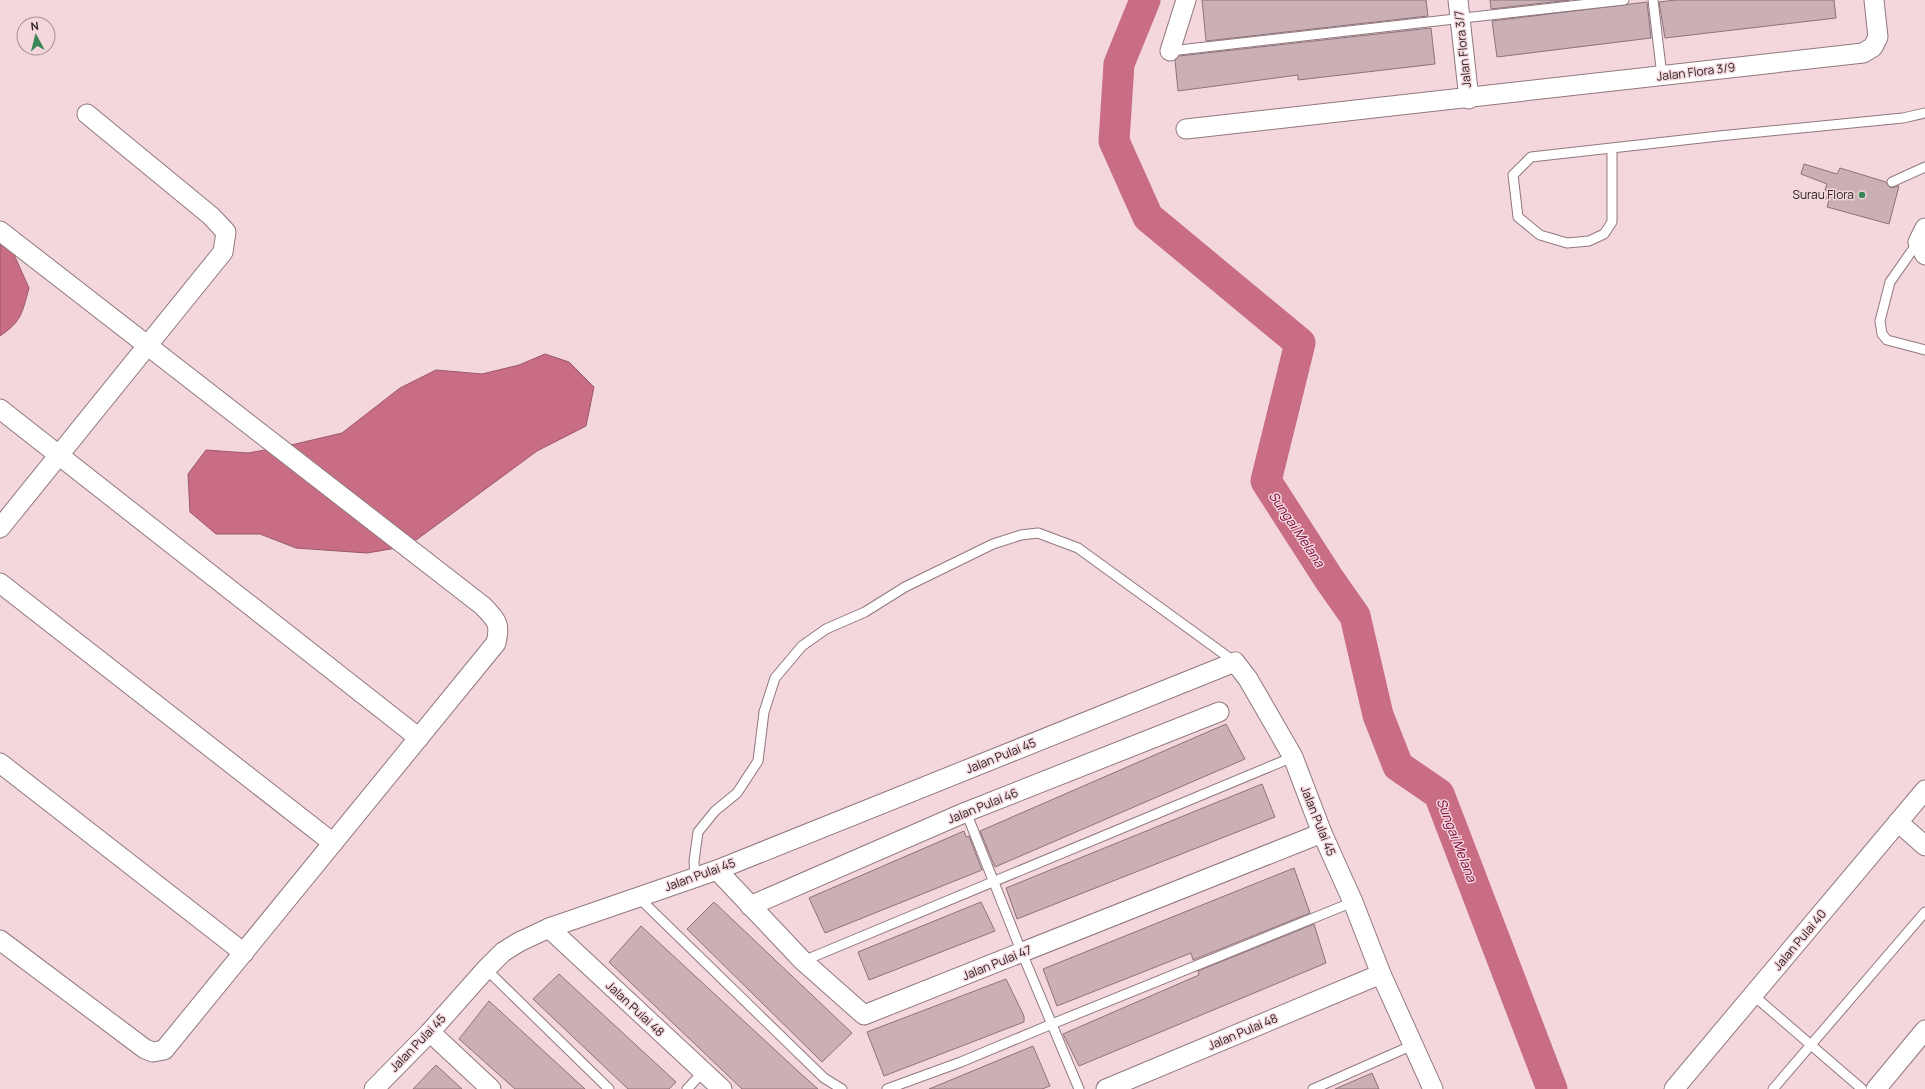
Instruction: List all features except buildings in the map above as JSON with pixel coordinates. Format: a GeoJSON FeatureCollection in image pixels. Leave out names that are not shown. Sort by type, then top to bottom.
{"type":"FeatureCollection","features":[{"type":"Feature","properties":{"kind":"street"},"geometry":{"type":"LineString","coordinates":[[1170,51],[1186,0]]}},
{"type":"Feature","properties":{"kind":"street","name":"Jalan Flora 3/7"},"geometry":{"type":"LineString","coordinates":[[1458,0],[1469,99]]}},
{"type":"Feature","properties":{"kind":"street","name":"Jalan Flora 3/9"},"geometry":{"type":"LineString","coordinates":[[1186,129],[1469,99],[1863,52],[1873,47],[1878,37],[1874,0]]}},
{"type":"Feature","properties":{"kind":"street"},"geometry":{"type":"LineString","coordinates":[[0,528],[223,252],[226,232],[211,216],[87,114]]}},
{"type":"Feature","properties":{"kind":"street"},"geometry":{"type":"LineString","coordinates":[[0,231],[483,606],[494,618],[499,629],[496,643],[164,1050],[153,1052],[145,1049],[0,940]]}},
{"type":"Feature","properties":{"kind":"street"},"geometry":{"type":"LineString","coordinates":[[0,409],[419,738]]}},
{"type":"Feature","properties":{"kind":"street"},"geometry":{"type":"LineString","coordinates":[[0,583],[333,843]]}},
{"type":"Feature","properties":{"kind":"street","name":"Jalan Pulai 45"},"geometry":{"type":"LineString","coordinates":[[374,1089],[430,1032],[486,969],[503,952],[519,942],[549,928],[717,870],[1235,662],[1248,679],[1293,757],[1322,832],[1353,902],[1381,974],[1433,1089]]}},
{"type":"Feature","properties":{"kind":"street","name":"Jalan Pulai 46"},"geometry":{"type":"LineString","coordinates":[[750,906],[966,812],[1219,712]]}},
{"type":"Feature","properties":{"kind":"street"},"geometry":{"type":"LineString","coordinates":[[0,762],[244,953]]}},
{"type":"Feature","properties":{"kind":"street","name":"Jalan Pulai 40"},"geometry":{"type":"LineString","coordinates":[[1674,1089],[1925,790]]}},
{"type":"Feature","properties":{"kind":"street"},"geometry":{"type":"LineString","coordinates":[[1898,822],[1925,846]]}},
{"type":"Feature","properties":{"kind":"street","name":"Jalan Pulai 47"},"geometry":{"type":"LineString","coordinates":[[717,870],[803,961],[864,1015],[1322,832]]}},
{"type":"Feature","properties":{"kind":"street","name":"Jalan Pulai 48"},"geometry":{"type":"LineString","coordinates":[[549,928],[722,1089]]}},
{"type":"Feature","properties":{"kind":"street","name":"Jalan Pulai 48"},"geometry":{"type":"LineString","coordinates":[[1106,1089],[1381,974]]}},
{"type":"Feature","properties":{"kind":"street"},"geometry":{"type":"LineString","coordinates":[[1876,1089],[1925,1030]]}},
{"type":"Feature","properties":{"kind":"street"},"geometry":{"type":"LineString","coordinates":[[430,1032],[491,1089]]}},
{"type":"Feature","properties":{"kind":"lane"},"geometry":{"type":"LineString","coordinates":[[1170,51],[1624,0]]}},
{"type":"Feature","properties":{"kind":"lane"},"geometry":{"type":"LineString","coordinates":[[1653,0],[1662,76]]}},
{"type":"Feature","properties":{"kind":"lane"},"geometry":{"type":"LineString","coordinates":[[1612,148],[1612,222],[1604,234],[1590,241],[1567,243],[1540,235],[1518,217],[1513,175],[1531,157],[1612,148],[1903,118],[1925,113]]}},
{"type":"Feature","properties":{"kind":"lane"},"geometry":{"type":"LineString","coordinates":[[1892,182],[1925,166]]}},
{"type":"Feature","properties":{"kind":"lane"},"geometry":{"type":"LineString","coordinates":[[1923,242],[1890,282],[1880,321],[1882,334],[1887,340],[1925,350]]}},
{"type":"Feature","properties":{"kind":"lane"},"geometry":{"type":"LineString","coordinates":[[695,878],[694,861],[698,832],[715,811],[737,793],[758,762],[764,712],[775,678],[802,646],[826,630],[865,612],[905,587],[993,544],[1021,535],[1038,533],[1078,548],[1235,662]]}},
{"type":"Feature","properties":{"kind":"lane"},"geometry":{"type":"LineString","coordinates":[[803,961],[1293,757]]}},
{"type":"Feature","properties":{"kind":"lane"},"geometry":{"type":"LineString","coordinates":[[966,812],[1022,953],[1079,1089]]}},
{"type":"Feature","properties":{"kind":"lane"},"geometry":{"type":"LineString","coordinates":[[638,897],[824,1078],[842,1089]]}},
{"type":"Feature","properties":{"kind":"lane"},"geometry":{"type":"LineString","coordinates":[[887,1089],[961,1062],[1353,902]]}},
{"type":"Feature","properties":{"kind":"lane"},"geometry":{"type":"LineString","coordinates":[[1773,1089],[1925,912]]}},
{"type":"Feature","properties":{"kind":"lane"},"geometry":{"type":"LineString","coordinates":[[486,969],[610,1089]]}},
{"type":"Feature","properties":{"kind":"lane"},"geometry":{"type":"LineString","coordinates":[[1753,995],[1862,1089]]}},
{"type":"Feature","properties":{"kind":"lane"},"geometry":{"type":"LineString","coordinates":[[1313,1089],[1413,1045]]}},
{"type":"Feature","properties":{"kind":"lane"},"geometry":{"type":"LineString","coordinates":[[687,1089],[703,1072]]}},
{"type":"Feature","properties":{"kind":"shaded area"},"geometry":{"type":"Polygon","coordinates":[[[0,237],[12,250],[29,288],[23,310],[17,321],[0,336],[0,237]]]}},
{"type":"Feature","properties":{"kind":"shaded area"},"geometry":{"type":"Polygon","coordinates":[[[545,354],[569,362],[594,387],[586,426],[537,451],[408,546],[367,553],[296,548],[260,534],[216,534],[190,512],[188,474],[206,450],[248,453],[287,446],[342,433],[400,388],[436,370],[482,374],[519,365],[545,354]]]}},
{"type":"Feature","properties":{"kind":"waterway","name":"Sungai Melana"},"geometry":{"type":"LineString","coordinates":[[1145,0],[1119,64],[1114,141],[1148,217],[1300,343],[1266,481],[1329,579],[1355,616],[1378,715],[1398,766],[1439,794],[1552,1089]]}},
{"type":"Feature","properties":{"kind":"place","name":"Surau Flora"},"geometry":{"type":"Point","coordinates":[1862,195]}}]}
